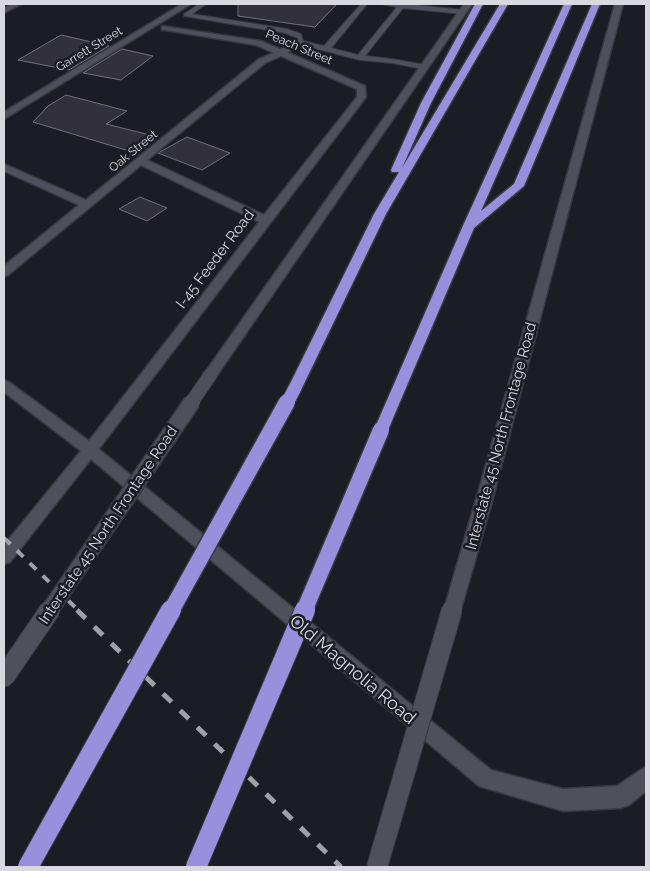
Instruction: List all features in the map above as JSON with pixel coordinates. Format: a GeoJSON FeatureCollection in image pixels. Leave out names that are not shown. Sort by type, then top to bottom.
{"type":"FeatureCollection","features":[{"type":"Feature","properties":{"kind":"highway"},"geometry":{"type":"LineString","coordinates":[[380,214],[398,166],[426,103],[479,4]]}},
{"type":"Feature","properties":{"kind":"highway"},"geometry":{"type":"LineString","coordinates":[[28,867],[294,390],[380,214],[504,4]]}},
{"type":"Feature","properties":{"kind":"highway"},"geometry":{"type":"LineString","coordinates":[[196,867],[468,228],[568,4]]}},
{"type":"Feature","properties":{"kind":"highway"},"geometry":{"type":"LineString","coordinates":[[468,228],[519,186],[596,4]]}},
{"type":"Feature","properties":{"kind":"street"},"geometry":{"type":"LineString","coordinates":[[4,11],[17,4]]}},
{"type":"Feature","properties":{"kind":"street","name":"Garrett Street"},"geometry":{"type":"LineString","coordinates":[[4,116],[187,4]]}},
{"type":"Feature","properties":{"kind":"street","name":"Interstate 45 North Frontage Road"},"geometry":{"type":"LineString","coordinates":[[377,867],[485,497],[619,4]]}},
{"type":"Feature","properties":{"kind":"street","name":"Interstate 45 North Frontage Road"},"geometry":{"type":"LineString","coordinates":[[4,677],[423,67],[466,8]]}},
{"type":"Feature","properties":{"kind":"street","name":"Peach Street"},"geometry":{"type":"LineString","coordinates":[[165,28],[258,43],[362,88]]}},
{"type":"Feature","properties":{"kind":"street","name":"Oak Street"},"geometry":{"type":"LineString","coordinates":[[4,272],[262,61],[280,53]]}},
{"type":"Feature","properties":{"kind":"street","name":"I-45 Feeder Road"},"geometry":{"type":"LineString","coordinates":[[4,557],[90,450],[360,97],[362,88]]}},
{"type":"Feature","properties":{"kind":"street"},"geometry":{"type":"LineString","coordinates":[[141,161],[265,220]]}},
{"type":"Feature","properties":{"kind":"street"},"geometry":{"type":"LineString","coordinates":[[4,167],[86,204]]}},
{"type":"Feature","properties":{"kind":"street","name":"Old Magnolia Road"},"geometry":{"type":"LineString","coordinates":[[4,385],[90,450],[486,779],[563,800],[621,797],[646,778]]}},
{"type":"Feature","properties":{"kind":"lane"},"geometry":{"type":"LineString","coordinates":[[203,4],[186,15],[287,31],[298,36],[300,42]]}},
{"type":"Feature","properties":{"kind":"lane"},"geometry":{"type":"LineString","coordinates":[[326,49],[364,4]]}},
{"type":"Feature","properties":{"kind":"lane"},"geometry":{"type":"LineString","coordinates":[[384,4],[466,8]]}},
{"type":"Feature","properties":{"kind":"lane"},"geometry":{"type":"LineString","coordinates":[[360,58],[402,5]]}},
{"type":"Feature","properties":{"kind":"lane"},"geometry":{"type":"LineString","coordinates":[[280,53],[300,42],[360,58],[423,67]]}},
{"type":"Feature","properties":{"kind":"building"},"geometry":{"type":"Polygon","coordinates":[[[238,4],[337,4],[315,27],[238,16],[238,4]]]}},
{"type":"Feature","properties":{"kind":"building"},"geometry":{"type":"Polygon","coordinates":[[[61,35],[109,46],[69,70],[18,60],[61,35]]]}},
{"type":"Feature","properties":{"kind":"building"},"geometry":{"type":"Polygon","coordinates":[[[122,49],[153,56],[121,80],[83,73],[122,49]]]}},
{"type":"Feature","properties":{"kind":"building"},"geometry":{"type":"Polygon","coordinates":[[[66,95],[127,111],[106,124],[154,136],[129,151],[33,122],[48,106],[66,95]]]}},
{"type":"Feature","properties":{"kind":"building"},"geometry":{"type":"Polygon","coordinates":[[[187,137],[230,153],[202,170],[158,153],[187,137]]]}},
{"type":"Feature","properties":{"kind":"building"},"geometry":{"type":"Polygon","coordinates":[[[140,197],[167,208],[147,221],[119,209],[140,197]]]}},
{"type":"Feature","properties":{"kind":"railway"},"geometry":{"type":"LineString","coordinates":[[4,538],[79,611]]}},
{"type":"Feature","properties":{"kind":"railway"},"geometry":{"type":"LineString","coordinates":[[77,610],[341,867]]}}]}
